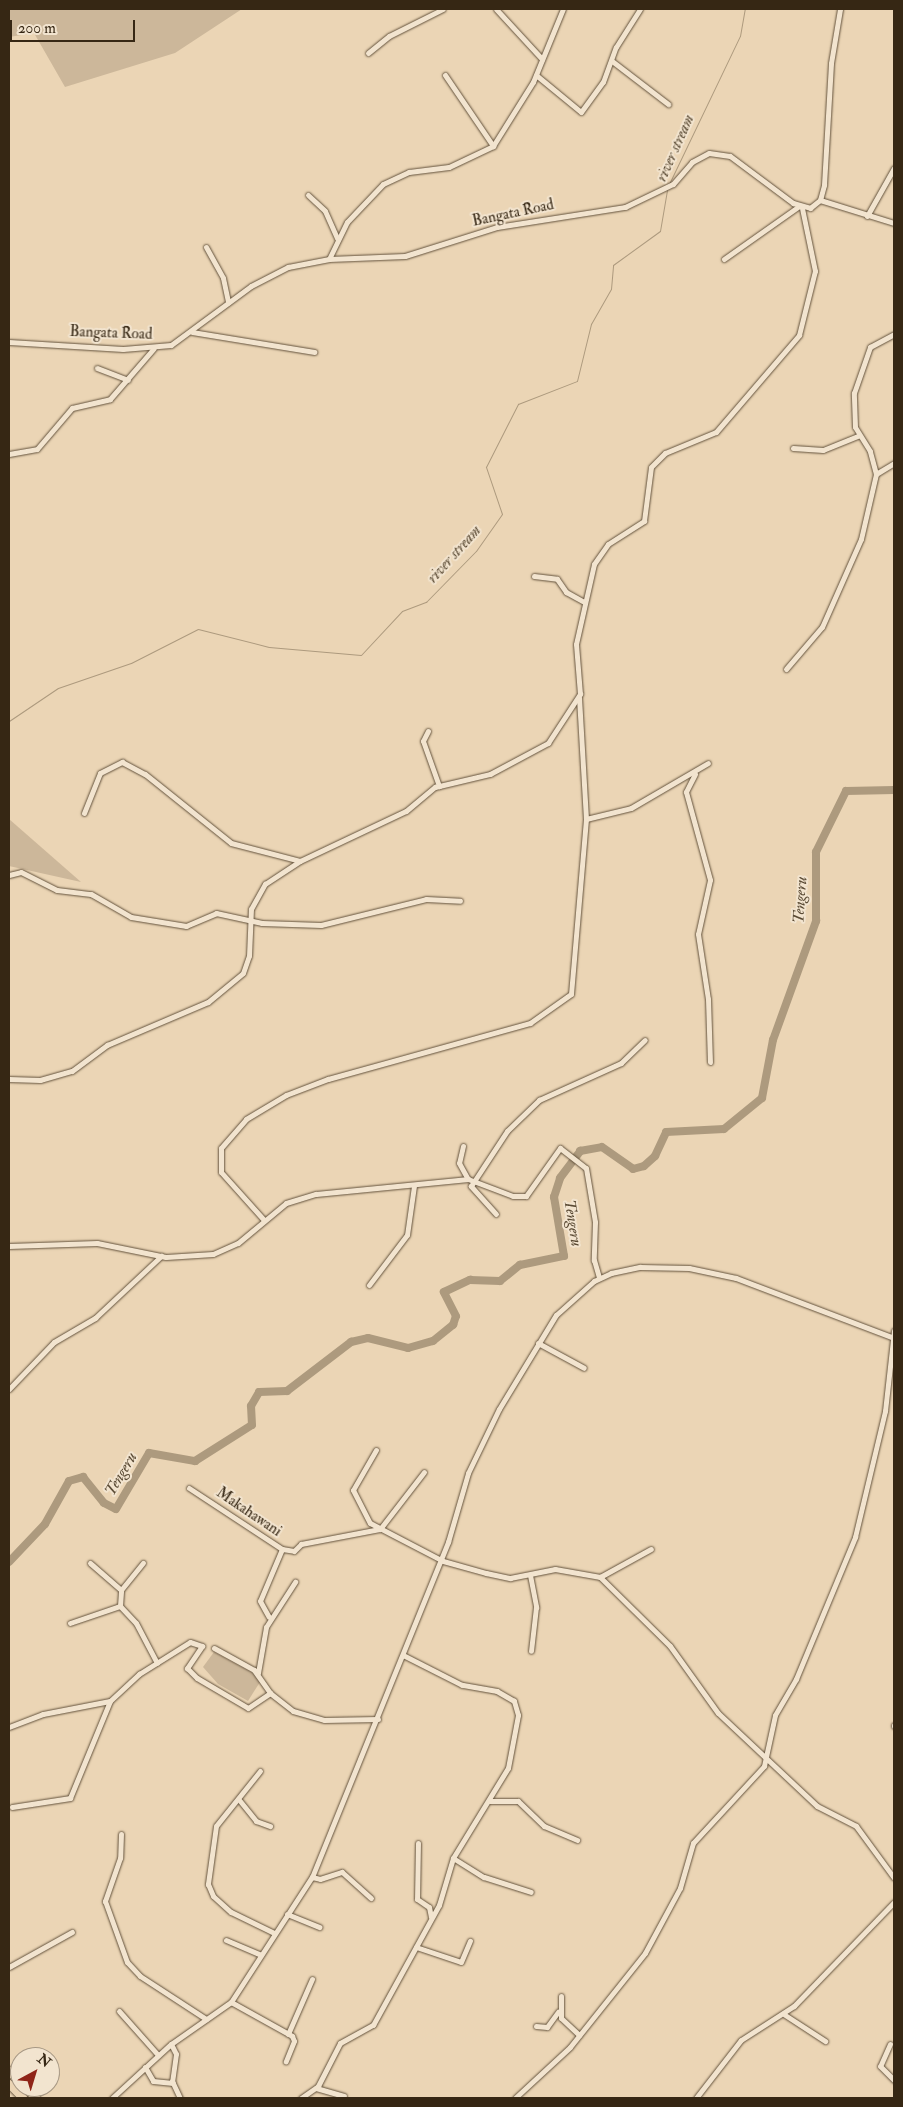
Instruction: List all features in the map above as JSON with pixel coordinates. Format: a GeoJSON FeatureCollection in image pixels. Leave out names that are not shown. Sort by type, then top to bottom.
{"type":"FeatureCollection","features":[{"type":"Feature","properties":{"kind":"highway"},"geometry":{"type":"LineString","coordinates":[[9,2084],[23,2098]]}},
{"type":"Feature","properties":{"kind":"street"},"geometry":{"type":"LineString","coordinates":[[368,53],[389,36],[444,9]]}},
{"type":"Feature","properties":{"kind":"street"},"geometry":{"type":"LineString","coordinates":[[496,9],[542,59]]}},
{"type":"Feature","properties":{"kind":"street"},"geometry":{"type":"LineString","coordinates":[[329,259],[337,238],[363,201],[393,178],[449,167],[493,146],[536,75],[563,9]]}},
{"type":"Feature","properties":{"kind":"street"},"geometry":{"type":"LineString","coordinates":[[536,75],[581,112],[612,61],[640,9]]}},
{"type":"Feature","properties":{"kind":"street"},"geometry":{"type":"LineString","coordinates":[[724,258],[801,207],[812,207],[820,200],[827,157],[831,62],[840,9]]}},
{"type":"Feature","properties":{"kind":"street"},"geometry":{"type":"LineString","coordinates":[[612,61],[668,104]]}},
{"type":"Feature","properties":{"kind":"street"},"geometry":{"type":"LineString","coordinates":[[445,75],[493,146]]}},
{"type":"Feature","properties":{"kind":"street","name":"Bangata Road"},"geometry":{"type":"LineString","coordinates":[[9,342],[154,348],[177,343],[228,302],[279,270],[329,259],[405,256],[497,227],[625,208],[673,184],[692,162],[709,153],[730,156],[801,207]]}},
{"type":"Feature","properties":{"kind":"street"},"geometry":{"type":"LineString","coordinates":[[867,216],[894,168]]}},
{"type":"Feature","properties":{"kind":"street"},"geometry":{"type":"LineString","coordinates":[[308,194],[325,211],[337,238]]}},
{"type":"Feature","properties":{"kind":"street"},"geometry":{"type":"LineString","coordinates":[[820,200],[867,216],[894,222]]}},
{"type":"Feature","properties":{"kind":"street"},"geometry":{"type":"LineString","coordinates":[[264,1220],[221,1172],[221,1148],[246,1119],[286,1095],[328,1079],[530,1023],[571,994],[586,818],[576,644],[584,602],[597,557],[644,521],[653,464],[666,453],[716,432],[799,335],[815,262],[801,207]]}},
{"type":"Feature","properties":{"kind":"street"},"geometry":{"type":"LineString","coordinates":[[206,247],[223,278],[228,302]]}},
{"type":"Feature","properties":{"kind":"street"},"geometry":{"type":"LineString","coordinates":[[192,332],[314,352]]}},
{"type":"Feature","properties":{"kind":"street"},"geometry":{"type":"LineString","coordinates":[[786,670],[831,611],[861,540],[876,474],[870,451],[858,436],[853,408],[856,379],[870,347],[894,334]]}},
{"type":"Feature","properties":{"kind":"street"},"geometry":{"type":"LineString","coordinates":[[9,454],[37,449],[67,412],[110,399],[154,348]]}},
{"type":"Feature","properties":{"kind":"street"},"geometry":{"type":"LineString","coordinates":[[97,368],[128,380]]}},
{"type":"Feature","properties":{"kind":"street"},"geometry":{"type":"LineString","coordinates":[[793,448],[823,450],[858,436]]}},
{"type":"Feature","properties":{"kind":"street"},"geometry":{"type":"LineString","coordinates":[[876,474],[894,463]]}},
{"type":"Feature","properties":{"kind":"street"},"geometry":{"type":"LineString","coordinates":[[534,576],[557,579],[566,592],[584,602]]}},
{"type":"Feature","properties":{"kind":"street"},"geometry":{"type":"LineString","coordinates":[[9,1079],[40,1080],[72,1071],[107,1045],[208,1002],[243,974],[249,956],[250,921],[260,889],[300,861],[396,816],[439,786],[490,774],[541,749],[579,697]]}},
{"type":"Feature","properties":{"kind":"street"},"geometry":{"type":"LineString","coordinates":[[428,731],[423,744],[439,786]]}},
{"type":"Feature","properties":{"kind":"street"},"geometry":{"type":"LineString","coordinates":[[84,813],[100,774],[122,762],[145,774],[231,843],[300,861]]}},
{"type":"Feature","properties":{"kind":"street"},"geometry":{"type":"LineString","coordinates":[[586,818],[620,813],[695,774],[708,763]]}},
{"type":"Feature","properties":{"kind":"street"},"geometry":{"type":"LineString","coordinates":[[695,774],[686,792],[710,880],[698,934],[708,999],[710,1062]]}},
{"type":"Feature","properties":{"kind":"street"},"geometry":{"type":"LineString","coordinates":[[9,874],[21,872],[57,890],[87,893],[138,919],[189,926],[216,913],[250,921],[321,925],[426,899],[460,901]]}},
{"type":"Feature","properties":{"kind":"street"},"geometry":{"type":"LineString","coordinates":[[496,1214],[472,1191],[475,1180],[502,1137],[539,1100],[621,1063],[645,1040]]}},
{"type":"Feature","properties":{"kind":"street"},"geometry":{"type":"LineString","coordinates":[[463,1146],[460,1163],[468,1179]]}},
{"type":"Feature","properties":{"kind":"street"},"geometry":{"type":"LineString","coordinates":[[9,1246],[101,1243],[161,1256],[195,1256],[227,1250],[264,1220],[296,1198],[367,1187],[414,1186],[468,1179],[475,1180],[502,1193],[526,1196],[554,1152],[560,1148],[573,1154],[586,1168],[594,1208],[594,1260],[599,1277]]}},
{"type":"Feature","properties":{"kind":"street"},"geometry":{"type":"LineString","coordinates":[[369,1286],[407,1235],[414,1186]]}},
{"type":"Feature","properties":{"kind":"street"},"geometry":{"type":"LineString","coordinates":[[9,1389],[54,1342],[95,1318],[161,1256]]}},
{"type":"Feature","properties":{"kind":"street"},"geometry":{"type":"LineString","coordinates":[[112,2098],[171,2044],[231,2002],[312,1877],[403,1655],[440,1559],[468,1473],[548,1323],[599,1277],[653,1267],[717,1272],[894,1338]]}},
{"type":"Feature","properties":{"kind":"street"},"geometry":{"type":"LineString","coordinates":[[515,2098],[579,2035],[659,1932],[680,1888],[693,1843],[767,1760],[775,1714],[796,1678],[855,1537],[886,1403],[894,1331]]}},
{"type":"Feature","properties":{"kind":"street"},"geometry":{"type":"LineString","coordinates":[[538,1343],[584,1368]]}},
{"type":"Feature","properties":{"kind":"street"},"geometry":{"type":"LineString","coordinates":[[376,1450],[353,1490],[364,1518],[380,1529],[440,1559],[498,1576],[530,1574],[560,1569],[600,1577],[651,1549]]}},
{"type":"Feature","properties":{"kind":"street"},"geometry":{"type":"LineString","coordinates":[[282,1549],[294,1551],[301,1544],[380,1529],[424,1472]]}},
{"type":"Feature","properties":{"kind":"street","name":"Makahawani"},"geometry":{"type":"LineString","coordinates":[[189,1488],[282,1549],[260,1601],[269,1617]]}},
{"type":"Feature","properties":{"kind":"street"},"geometry":{"type":"LineString","coordinates":[[90,1563],[121,1590]]}},
{"type":"Feature","properties":{"kind":"street"},"geometry":{"type":"LineString","coordinates":[[143,1563],[121,1590],[120,1606],[136,1623],[157,1663]]}},
{"type":"Feature","properties":{"kind":"street"},"geometry":{"type":"LineString","coordinates":[[530,1574],[536,1607],[530,1651]]}},
{"type":"Feature","properties":{"kind":"street"},"geometry":{"type":"LineString","coordinates":[[600,1577],[616,1598],[652,1627],[703,1696],[767,1760],[817,1806],[856,1826],[894,1878]]}},
{"type":"Feature","properties":{"kind":"street"},"geometry":{"type":"LineString","coordinates":[[258,1673],[266,1627],[295,1582]]}},
{"type":"Feature","properties":{"kind":"street"},"geometry":{"type":"LineString","coordinates":[[70,1623],[120,1606]]}},
{"type":"Feature","properties":{"kind":"street"},"geometry":{"type":"LineString","coordinates":[[9,1727],[49,1713],[110,1701],[157,1663],[186,1644],[197,1642],[202,1646],[187,1668],[197,1678],[248,1708],[270,1693]]}},
{"type":"Feature","properties":{"kind":"street"},"geometry":{"type":"LineString","coordinates":[[214,1648],[258,1673],[270,1693],[293,1711],[319,1720],[378,1719]]}},
{"type":"Feature","properties":{"kind":"street"},"geometry":{"type":"LineString","coordinates":[[301,2098],[316,2088],[340,2043],[373,2025],[441,1901],[453,1858],[490,1802],[508,1768],[518,1715],[516,1703],[497,1691],[462,1685],[403,1655]]}},
{"type":"Feature","properties":{"kind":"street"},"geometry":{"type":"LineString","coordinates":[[12,1807],[70,1798],[110,1701]]}},
{"type":"Feature","properties":{"kind":"street"},"geometry":{"type":"LineString","coordinates":[[260,1771],[240,1801],[214,1831],[208,1884],[230,1912],[274,1933]]}},
{"type":"Feature","properties":{"kind":"street"},"geometry":{"type":"LineString","coordinates":[[240,1801],[256,1821],[270,1826]]}},
{"type":"Feature","properties":{"kind":"street"},"geometry":{"type":"LineString","coordinates":[[490,1802],[518,1801],[544,1826],[577,1840]]}},
{"type":"Feature","properties":{"kind":"street"},"geometry":{"type":"LineString","coordinates":[[121,1834],[120,1858],[105,1901],[127,1962],[140,1976],[206,2019]]}},
{"type":"Feature","properties":{"kind":"street"},"geometry":{"type":"LineString","coordinates":[[418,1843],[417,1899],[429,1907],[431,1917]]}},
{"type":"Feature","properties":{"kind":"street"},"geometry":{"type":"LineString","coordinates":[[453,1858],[484,1877],[531,1892]]}},
{"type":"Feature","properties":{"kind":"street"},"geometry":{"type":"LineString","coordinates":[[312,1877],[320,1880],[342,1872],[371,1898]]}},
{"type":"Feature","properties":{"kind":"street"},"geometry":{"type":"LineString","coordinates":[[696,2098],[740,2040],[785,2014],[894,1902]]}},
{"type":"Feature","properties":{"kind":"street"},"geometry":{"type":"LineString","coordinates":[[287,1914],[320,1927]]}},
{"type":"Feature","properties":{"kind":"street"},"geometry":{"type":"LineString","coordinates":[[9,1967],[72,1932]]}},
{"type":"Feature","properties":{"kind":"street"},"geometry":{"type":"LineString","coordinates":[[226,1940],[261,1955]]}},
{"type":"Feature","properties":{"kind":"street"},"geometry":{"type":"LineString","coordinates":[[416,1946],[461,1962],[470,1941]]}},
{"type":"Feature","properties":{"kind":"street"},"geometry":{"type":"LineString","coordinates":[[288,2034],[312,1979]]}},
{"type":"Feature","properties":{"kind":"street"},"geometry":{"type":"LineString","coordinates":[[536,2026],[548,2027],[558,2012],[561,1996]]}},
{"type":"Feature","properties":{"kind":"street"},"geometry":{"type":"LineString","coordinates":[[231,2002],[288,2034],[294,2041],[286,2061]]}},
{"type":"Feature","properties":{"kind":"street"},"geometry":{"type":"LineString","coordinates":[[119,2011],[158,2056]]}},
{"type":"Feature","properties":{"kind":"street"},"geometry":{"type":"LineString","coordinates":[[558,2012],[579,2035]]}},
{"type":"Feature","properties":{"kind":"street"},"geometry":{"type":"LineString","coordinates":[[785,2014],[825,2041]]}},
{"type":"Feature","properties":{"kind":"street"},"geometry":{"type":"LineString","coordinates":[[171,2044],[176,2054],[173,2083],[180,2098]]}},
{"type":"Feature","properties":{"kind":"street"},"geometry":{"type":"LineString","coordinates":[[890,2044],[880,2066],[894,2080]]}},
{"type":"Feature","properties":{"kind":"street"},"geometry":{"type":"LineString","coordinates":[[145,2067],[153,2081],[173,2083]]}},
{"type":"Feature","properties":{"kind":"street"},"geometry":{"type":"LineString","coordinates":[[316,2088],[344,2096]]}},
{"type":"Feature","properties":{"kind":"shaded area"},"geometry":{"type":"Polygon","coordinates":[[[9,9],[242,9],[175,53],[65,87],[34,33],[9,37],[9,9]]]}},
{"type":"Feature","properties":{"kind":"shaded area"},"geometry":{"type":"Polygon","coordinates":[[[9,819],[81,882],[9,866],[9,819]]]}},
{"type":"Feature","properties":{"kind":"shaded area"},"geometry":{"type":"Polygon","coordinates":[[[214,1652],[253,1673],[260,1682],[248,1701],[218,1684],[203,1667],[214,1652]]]}},
{"type":"Feature","properties":{"kind":"waterway","name":"river stream"},"geometry":{"type":"LineString","coordinates":[[669,184],[740,36],[745,9]]}},
{"type":"Feature","properties":{"kind":"waterway","name":"river stream"},"geometry":{"type":"LineString","coordinates":[[9,721],[58,688],[131,663],[198,629],[269,647],[361,655],[402,611],[426,602],[476,551],[502,514],[486,467],[518,404],[577,381],[591,324],[611,289],[613,265],[660,231],[667,190]]}},
{"type":"Feature","properties":{"kind":"waterway","name":"Tengeru"},"geometry":{"type":"LineString","coordinates":[[9,1562],[45,1524],[69,1481],[83,1477],[104,1503],[116,1509],[149,1453],[195,1461],[252,1425],[251,1406],[259,1392],[287,1391],[351,1342],[368,1338],[408,1348],[433,1341],[453,1325],[456,1316],[444,1292],[470,1280],[500,1281],[520,1265],[564,1256],[554,1197],[560,1178],[580,1151],[602,1147],[633,1169],[644,1166],[655,1156],[666,1132],[724,1129],[762,1098],[773,1040],[816,921],[816,852],[846,791],[894,790]]}}]}
